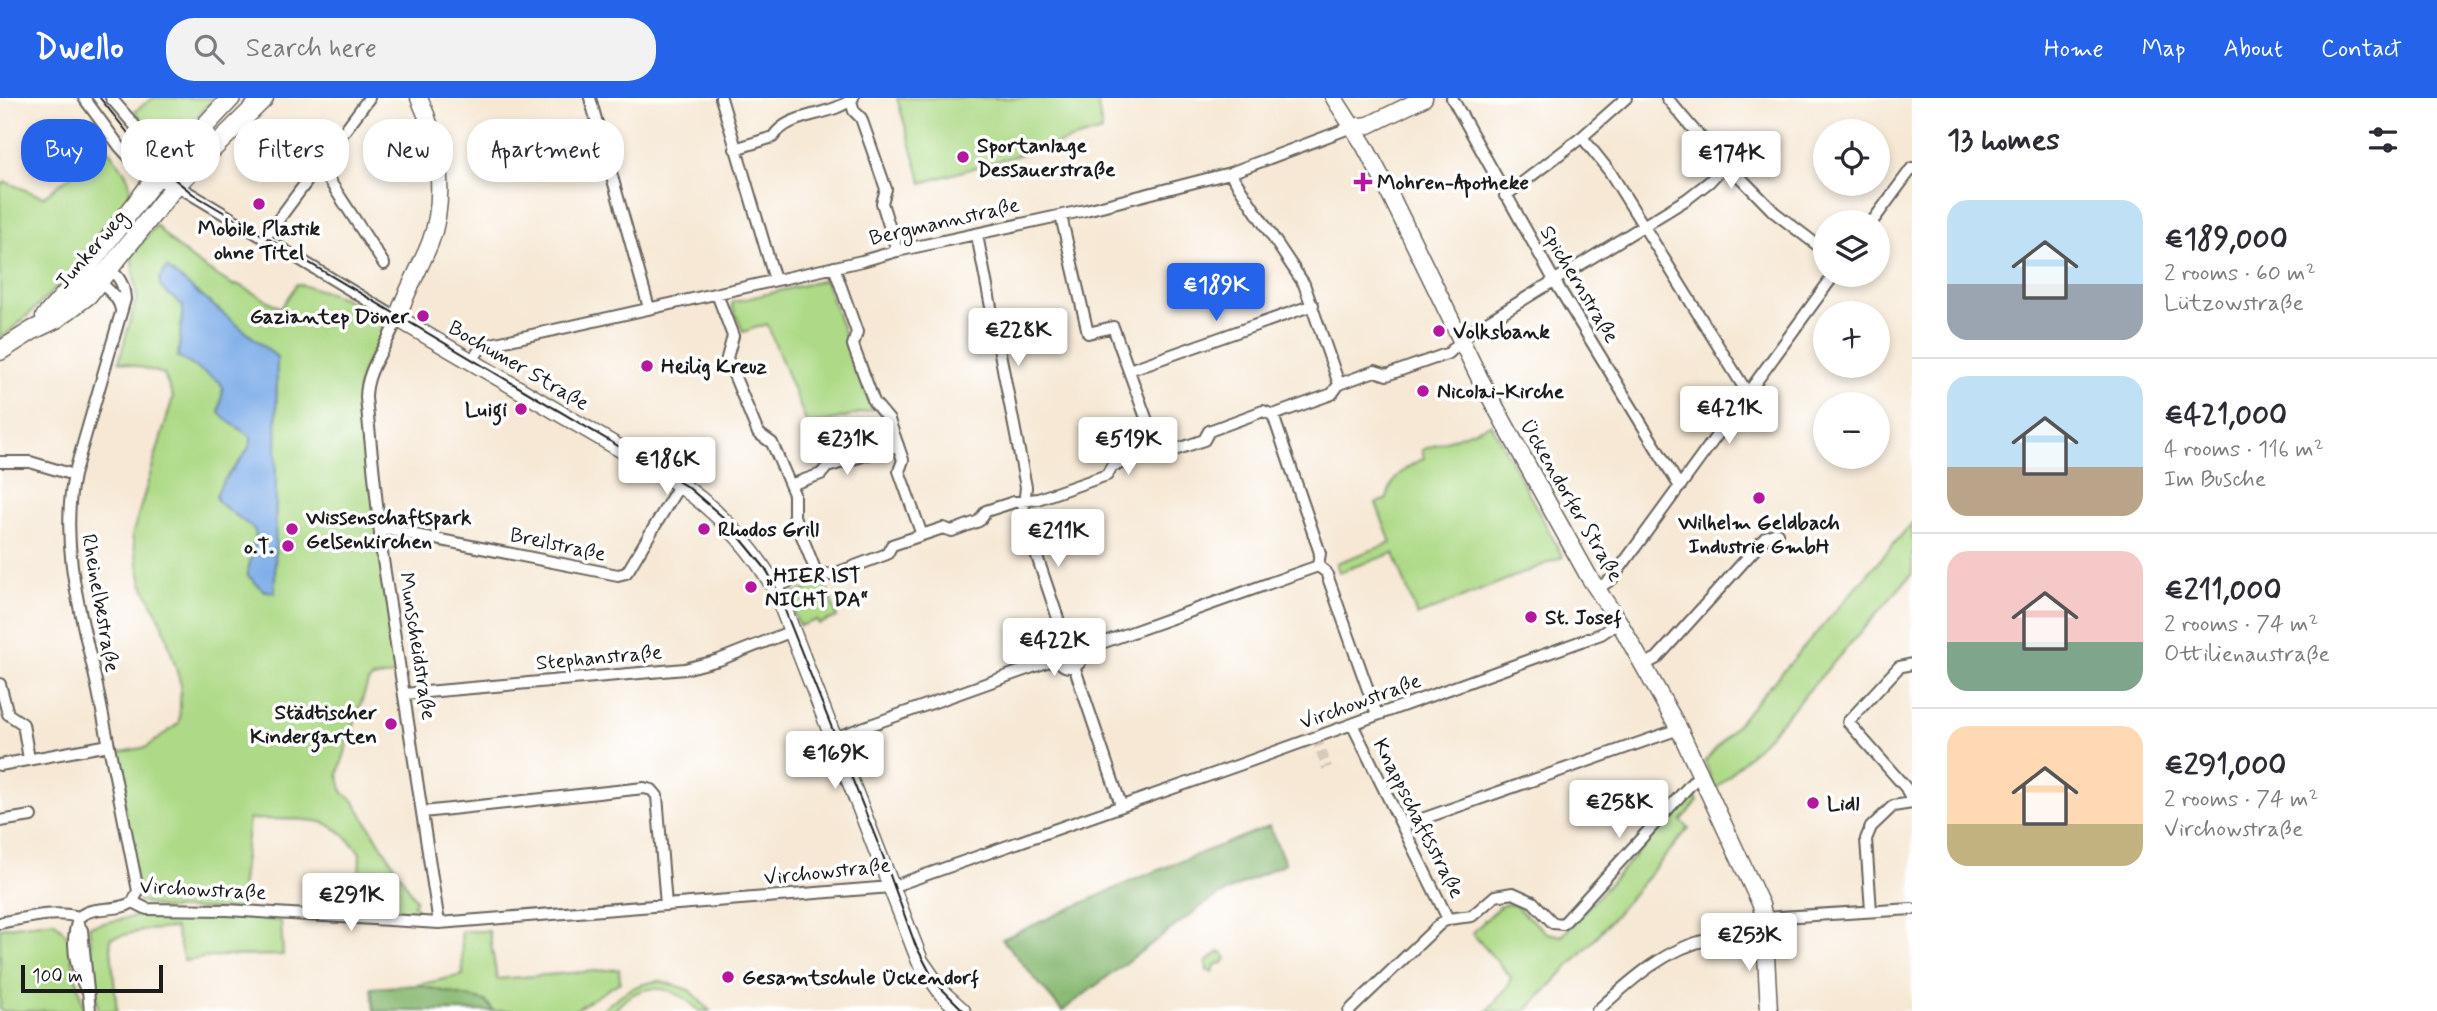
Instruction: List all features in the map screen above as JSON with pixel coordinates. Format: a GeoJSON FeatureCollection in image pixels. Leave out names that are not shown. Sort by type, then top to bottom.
{"type":"FeatureCollection","features":[{"type":"Feature","properties":{"kind":"main road","name":"Junkerweg"},"geometry":{"type":"LineString","coordinates":[[211,119],[231,98]]}},
{"type":"Feature","properties":{"kind":"main road","name":"Junkerweg"},"geometry":{"type":"LineString","coordinates":[[0,351],[74,307],[88,295],[176,185],[264,98]]}},
{"type":"Feature","properties":{"kind":"main road","name":"Munscheidstraße"},"geometry":{"type":"LineString","coordinates":[[397,318],[430,241],[437,213],[433,137],[419,98]]}},
{"type":"Feature","properties":{"kind":"main road","name":"Ückendorfer Straße"},"geometry":{"type":"LineString","coordinates":[[1334,98],[1390,194],[1461,339],[1555,516],[1644,665],[1701,773],[1761,905],[1769,1011]]}},
{"type":"Feature","properties":{"kind":"main road","name":"Bergmannstraße"},"geometry":{"type":"LineString","coordinates":[[1352,127],[1368,125],[1424,98]]}},
{"type":"Feature","properties":{"kind":"main road","name":"Junkerweg"},"geometry":{"type":"LineString","coordinates":[[33,330],[62,299],[151,182]]}},
{"type":"Feature","properties":{"kind":"main road","name":"Bochumer Straße"},"geometry":{"type":"LineString","coordinates":[[397,318],[680,484],[723,520],[754,556],[774,587],[920,961],[943,994],[962,1011]]}},
{"type":"Feature","properties":{"kind":"street"},"geometry":{"type":"LineString","coordinates":[[84,98],[121,148]]}},
{"type":"Feature","properties":{"kind":"street"},"geometry":{"type":"LineString","coordinates":[[111,98],[129,119]]}},
{"type":"Feature","properties":{"kind":"street"},"geometry":{"type":"LineString","coordinates":[[349,125],[369,98]]}},
{"type":"Feature","properties":{"kind":"street"},"geometry":{"type":"LineString","coordinates":[[590,98],[649,309]]}},
{"type":"Feature","properties":{"kind":"street"},"geometry":{"type":"LineString","coordinates":[[721,98],[775,280]]}},
{"type":"Feature","properties":{"kind":"street","name":"Spichernstraße"},"geometry":{"type":"LineString","coordinates":[[1452,98],[1554,280],[1680,487]]}},
{"type":"Feature","properties":{"kind":"street"},"geometry":{"type":"LineString","coordinates":[[1506,196],[1582,138],[1626,98]]}},
{"type":"Feature","properties":{"kind":"street"},"geometry":{"type":"LineString","coordinates":[[1667,98],[1726,164],[1774,212],[1813,242]]}},
{"type":"Feature","properties":{"kind":"street"},"geometry":{"type":"LineString","coordinates":[[735,149],[773,137],[780,125],[845,106],[851,99]]}},
{"type":"Feature","properties":{"kind":"street"},"geometry":{"type":"LineString","coordinates":[[851,99],[854,111],[861,118],[886,190],[882,203],[897,251]]}},
{"type":"Feature","properties":{"kind":"street","name":"Bergmannstraße"},"geometry":{"type":"LineString","coordinates":[[471,362],[480,349],[487,345],[1061,216],[1230,173],[1352,127]]}},
{"type":"Feature","properties":{"kind":"street"},"geometry":{"type":"LineString","coordinates":[[1582,138],[1610,172],[1748,394]]}},
{"type":"Feature","properties":{"kind":"street"},"geometry":{"type":"LineString","coordinates":[[774,587],[816,572],[831,575],[887,554],[892,545],[943,528],[952,531],[979,521],[986,511],[1038,499],[1107,475],[1112,466],[1204,440],[1209,431],[1264,411],[1273,415],[1332,394],[1339,384],[1375,371],[1387,374],[1449,353],[1461,339],[1687,199],[1726,164]]}},
{"type":"Feature","properties":{"kind":"street"},"geometry":{"type":"LineString","coordinates":[[1881,210],[1912,167]]}},
{"type":"Feature","properties":{"kind":"street"},"geometry":{"type":"LineString","coordinates":[[1230,173],[1304,284],[1339,384]]}},
{"type":"Feature","properties":{"kind":"street","name":"Bochumer Straße"},"geometry":{"type":"LineString","coordinates":[[162,182],[176,185],[397,318]]}},
{"type":"Feature","properties":{"kind":"street"},"geometry":{"type":"LineString","coordinates":[[264,239],[307,182]]}},
{"type":"Feature","properties":{"kind":"street"},"geometry":{"type":"LineString","coordinates":[[330,182],[384,264]]}},
{"type":"Feature","properties":{"kind":"street"},"geometry":{"type":"LineString","coordinates":[[1061,216],[1088,332],[1112,327],[1158,451]]}},
{"type":"Feature","properties":{"kind":"street"},"geometry":{"type":"LineString","coordinates":[[977,235],[1026,487],[1023,515],[1066,642]]}},
{"type":"Feature","properties":{"kind":"street","name":"Rheinelbestraße"},"geometry":{"type":"LineString","coordinates":[[91,262],[104,275],[116,296],[121,313],[74,475],[68,516],[69,557],[138,891],[133,902]]}},
{"type":"Feature","properties":{"kind":"street"},"geometry":{"type":"LineString","coordinates":[[834,267],[857,332],[853,345],[874,402],[889,420],[903,460],[899,471],[922,535]]}},
{"type":"Feature","properties":{"kind":"street"},"geometry":{"type":"LineString","coordinates":[[1597,589],[1612,579],[1825,287]]}},
{"type":"Feature","properties":{"kind":"street"},"geometry":{"type":"LineString","coordinates":[[717,294],[733,337],[727,358],[758,433],[772,443],[794,494],[794,516],[816,572]]}},
{"type":"Feature","properties":{"kind":"street"},"geometry":{"type":"LineString","coordinates":[[1129,370],[1312,305]]}},
{"type":"Feature","properties":{"kind":"street","name":"Munscheidstraße"},"geometry":{"type":"LineString","coordinates":[[397,318],[389,340],[369,373],[366,385],[380,528],[439,923]]}},
{"type":"Feature","properties":{"kind":"street"},"geometry":{"type":"LineString","coordinates":[[1273,415],[1320,553],[1318,566]]}},
{"type":"Feature","properties":{"kind":"street"},"geometry":{"type":"LineString","coordinates":[[790,485],[821,474],[827,467],[898,445]]}},
{"type":"Feature","properties":{"kind":"street"},"geometry":{"type":"LineString","coordinates":[[0,462],[30,462],[74,475]]}},
{"type":"Feature","properties":{"kind":"street","name":"Breilstraße"},"geometry":{"type":"LineString","coordinates":[[380,528],[618,575],[629,569],[680,484]]}},
{"type":"Feature","properties":{"kind":"street"},"geometry":{"type":"LineString","coordinates":[[1644,665],[1657,658],[1766,537],[1777,533]]}},
{"type":"Feature","properties":{"kind":"street"},"geometry":{"type":"LineString","coordinates":[[1082,650],[1318,566]]}},
{"type":"Feature","properties":{"kind":"street"},"geometry":{"type":"LineString","coordinates":[[1318,566],[1326,572],[1377,715]]}},
{"type":"Feature","properties":{"kind":"street","name":"Virchowstraße"},"geometry":{"type":"LineString","coordinates":[[0,923],[65,913],[78,920],[91,909],[126,906],[133,902],[147,909],[240,911],[439,923],[891,887],[1601,634],[1619,622]]}},
{"type":"Feature","properties":{"kind":"street","name":"Stephanstraße"},"geometry":{"type":"LineString","coordinates":[[404,694],[685,668],[719,660],[792,631]]}},
{"type":"Feature","properties":{"kind":"street"},"geometry":{"type":"LineString","coordinates":[[1066,642],[1077,643],[1082,650],[1083,658],[1074,666]]}},
{"type":"Feature","properties":{"kind":"street"},"geometry":{"type":"LineString","coordinates":[[1066,642],[1058,650],[1058,658],[1063,664],[1074,666]]}},
{"type":"Feature","properties":{"kind":"street"},"geometry":{"type":"LineString","coordinates":[[834,738],[1058,658]]}},
{"type":"Feature","properties":{"kind":"street"},"geometry":{"type":"LineString","coordinates":[[1871,911],[1866,839],[1868,831],[1893,806],[1912,803],[1906,788],[1848,722],[1899,667],[1912,664]]}},
{"type":"Feature","properties":{"kind":"street"},"geometry":{"type":"LineString","coordinates":[[1074,666],[1121,805]]}},
{"type":"Feature","properties":{"kind":"street"},"geometry":{"type":"LineString","coordinates":[[0,684],[8,714],[23,724],[29,759]]}},
{"type":"Feature","properties":{"kind":"street","name":"Knappschaftsstraße"},"geometry":{"type":"LineString","coordinates":[[1349,1011],[1448,919],[1352,724]]}},
{"type":"Feature","properties":{"kind":"street"},"geometry":{"type":"LineString","coordinates":[[1402,826],[1679,729]]}},
{"type":"Feature","properties":{"kind":"street"},"geometry":{"type":"LineString","coordinates":[[0,765],[109,745]]}},
{"type":"Feature","properties":{"kind":"street"},"geometry":{"type":"LineString","coordinates":[[1448,919],[1472,916],[1495,896],[1513,893],[1533,902],[1553,923],[1560,925],[1568,920],[1701,773]]}},
{"type":"Feature","properties":{"kind":"street"},"geometry":{"type":"LineString","coordinates":[[423,812],[644,788],[652,790],[657,796],[666,905]]}},
{"type":"Feature","properties":{"kind":"street"},"geometry":{"type":"LineString","coordinates":[[0,808],[1,821],[31,816]]}},
{"type":"Feature","properties":{"kind":"street"},"geometry":{"type":"LineString","coordinates":[[1597,1011],[1641,973],[1678,950],[1709,939],[1764,925],[1871,911],[1912,909]]}},
{"type":"Feature","properties":{"kind":"street"},"geometry":{"type":"LineString","coordinates":[[78,920],[72,941],[90,1011]]}},
{"type":"Feature","properties":{"kind":"green space"},"geometry":{"type":"Polygon","coordinates":[[[153,98],[215,98],[194,119],[141,119],[135,111],[153,98]]]}},
{"type":"Feature","properties":{"kind":"green space","name":"Sportanlage Dessauerstraße"},"geometry":{"type":"Polygon","coordinates":[[[897,98],[1097,98],[1102,131],[922,183],[897,98]]]}},
{"type":"Feature","properties":{"kind":"green space"},"geometry":{"type":"Polygon","coordinates":[[[107,148],[121,167],[121,182],[129,182],[130,186],[128,201],[84,256],[36,308],[0,339],[0,185],[6,182],[43,197],[63,182],[107,182],[107,148]]]}},
{"type":"Feature","properties":{"kind":"green space","name":"Wissenschaftspark Gelsenkirchen"},"geometry":{"type":"Polygon","coordinates":[[[156,225],[183,252],[203,267],[281,308],[297,284],[358,305],[386,331],[365,367],[358,391],[399,674],[373,678],[368,682],[338,774],[343,793],[353,800],[416,900],[413,904],[420,912],[358,907],[360,853],[332,826],[300,820],[249,819],[239,909],[164,909],[139,901],[116,753],[147,747],[179,723],[181,685],[163,625],[142,583],[132,536],[173,397],[164,374],[119,361],[137,297],[131,256],[156,225]]]}},
{"type":"Feature","properties":{"kind":"green space"},"geometry":{"type":"Polygon","coordinates":[[[825,280],[872,410],[808,426],[767,324],[743,332],[732,306],[733,302],[825,280]]]}},
{"type":"Feature","properties":{"kind":"green space"},"geometry":{"type":"Polygon","coordinates":[[[1491,424],[1563,557],[1417,616],[1394,553],[1339,572],[1336,563],[1391,543],[1376,503],[1387,499],[1400,474],[1424,458],[1422,450],[1491,424]]]}},
{"type":"Feature","properties":{"kind":"green space"},"geometry":{"type":"Polygon","coordinates":[[[1912,523],[1912,574],[1772,732],[1715,790],[1705,761],[1912,523]]]}},
{"type":"Feature","properties":{"kind":"green space"},"geometry":{"type":"Polygon","coordinates":[[[825,583],[837,617],[819,624],[817,620],[799,626],[787,596],[825,583]]]}},
{"type":"Feature","properties":{"kind":"green space"},"geometry":{"type":"Polygon","coordinates":[[[1691,794],[1698,801],[1681,821],[1689,828],[1594,940],[1526,1011],[1488,1011],[1508,986],[1511,977],[1472,933],[1499,907],[1506,904],[1514,905],[1547,933],[1562,936],[1691,794]]]}},
{"type":"Feature","properties":{"kind":"green space"},"geometry":{"type":"Polygon","coordinates":[[[1269,826],[1285,863],[1210,900],[1062,1011],[1002,939],[1136,879],[1269,826]]]}},
{"type":"Feature","properties":{"kind":"green space"},"geometry":{"type":"Polygon","coordinates":[[[141,915],[221,916],[281,921],[283,955],[219,956],[184,961],[175,928],[147,930],[110,938],[117,1011],[98,1011],[89,926],[141,915]]]}},
{"type":"Feature","properties":{"kind":"green space"},"geometry":{"type":"Polygon","coordinates":[[[54,921],[67,935],[84,1011],[0,1011],[0,928],[54,921]]]}},
{"type":"Feature","properties":{"kind":"green space"},"geometry":{"type":"Polygon","coordinates":[[[461,931],[489,931],[497,979],[619,969],[620,982],[573,1011],[494,1011],[485,1001],[417,985],[463,975],[461,931]]]}},
{"type":"Feature","properties":{"kind":"green space"},"geometry":{"type":"Polygon","coordinates":[[[1219,952],[1226,958],[1223,963],[1215,965],[1213,972],[1207,971],[1206,962],[1219,952]]]}},
{"type":"Feature","properties":{"kind":"green space"},"geometry":{"type":"Polygon","coordinates":[[[661,981],[689,990],[710,1011],[699,1011],[678,995],[656,989],[634,994],[614,1011],[601,1011],[628,990],[661,981]]]}},
{"type":"Feature","properties":{"kind":"green space"},"geometry":{"type":"Polygon","coordinates":[[[417,985],[485,1001],[494,1011],[374,1011],[371,988],[417,985]]]}},
{"type":"Feature","properties":{"kind":"water"},"geometry":{"type":"Polygon","coordinates":[[[167,268],[277,357],[275,593],[263,590],[247,575],[256,535],[254,529],[218,502],[216,496],[247,451],[251,437],[219,412],[223,388],[220,382],[178,357],[183,306],[161,286],[162,275],[167,268]]]}},
{"type":"Feature","properties":{"kind":"tunnel"},"geometry":{"type":"LineString","coordinates":[[1316,737],[1327,768]]}},
{"type":"Feature","properties":{"kind":"tram line"},"geometry":{"type":"LineString","coordinates":[[100,98],[148,158],[193,194],[689,488],[724,518],[774,583],[883,856],[915,944],[935,982],[964,1011]]}},
{"type":"Feature","properties":{"kind":"place","name":"Sportanlage Dessauerstraße"},"geometry":{"type":"Point","coordinates":[963,157]}},
{"type":"Feature","properties":{"kind":"place","name":"Mohren-Apotheke"},"geometry":{"type":"Point","coordinates":[1363,182]}},
{"type":"Feature","properties":{"kind":"place","name":"Mobile Plastik ohne Titel"},"geometry":{"type":"Point","coordinates":[259,204]}},
{"type":"Feature","properties":{"kind":"place","name":"Gaziantep Döner"},"geometry":{"type":"Point","coordinates":[423,316]}},
{"type":"Feature","properties":{"kind":"place","name":"Volksbank"},"geometry":{"type":"Point","coordinates":[1439,331]}},
{"type":"Feature","properties":{"kind":"place","name":"Heilig Kreuz"},"geometry":{"type":"Point","coordinates":[647,366]}},
{"type":"Feature","properties":{"kind":"place","name":"Nicolai-Kirche"},"geometry":{"type":"Point","coordinates":[1423,391]}},
{"type":"Feature","properties":{"kind":"place","name":"Luigi"},"geometry":{"type":"Point","coordinates":[521,409]}},
{"type":"Feature","properties":{"kind":"place","name":"Wilhelm Geldbach Industrie GmbH"},"geometry":{"type":"Point","coordinates":[1759,498]}},
{"type":"Feature","properties":{"kind":"place","name":"Wissenschaftspark Gelsenkirchen"},"geometry":{"type":"Point","coordinates":[292,529]}},
{"type":"Feature","properties":{"kind":"place","name":"Rhodos Grill"},"geometry":{"type":"Point","coordinates":[704,529]}},
{"type":"Feature","properties":{"kind":"place","name":"o.T."},"geometry":{"type":"Point","coordinates":[288,546]}},
{"type":"Feature","properties":{"kind":"place","name":"„HIER IST NICHT DA“"},"geometry":{"type":"Point","coordinates":[751,587]}},
{"type":"Feature","properties":{"kind":"place","name":"St. Josef"},"geometry":{"type":"Point","coordinates":[1531,617]}},
{"type":"Feature","properties":{"kind":"place","name":"Städtischer Kindergarten"},"geometry":{"type":"Point","coordinates":[391,724]}},
{"type":"Feature","properties":{"kind":"place","name":"Lidl"},"geometry":{"type":"Point","coordinates":[1813,803]}},
{"type":"Feature","properties":{"kind":"place","name":"Gesamtschule Ückendorf"},"geometry":{"type":"Point","coordinates":[728,977]}}]}
